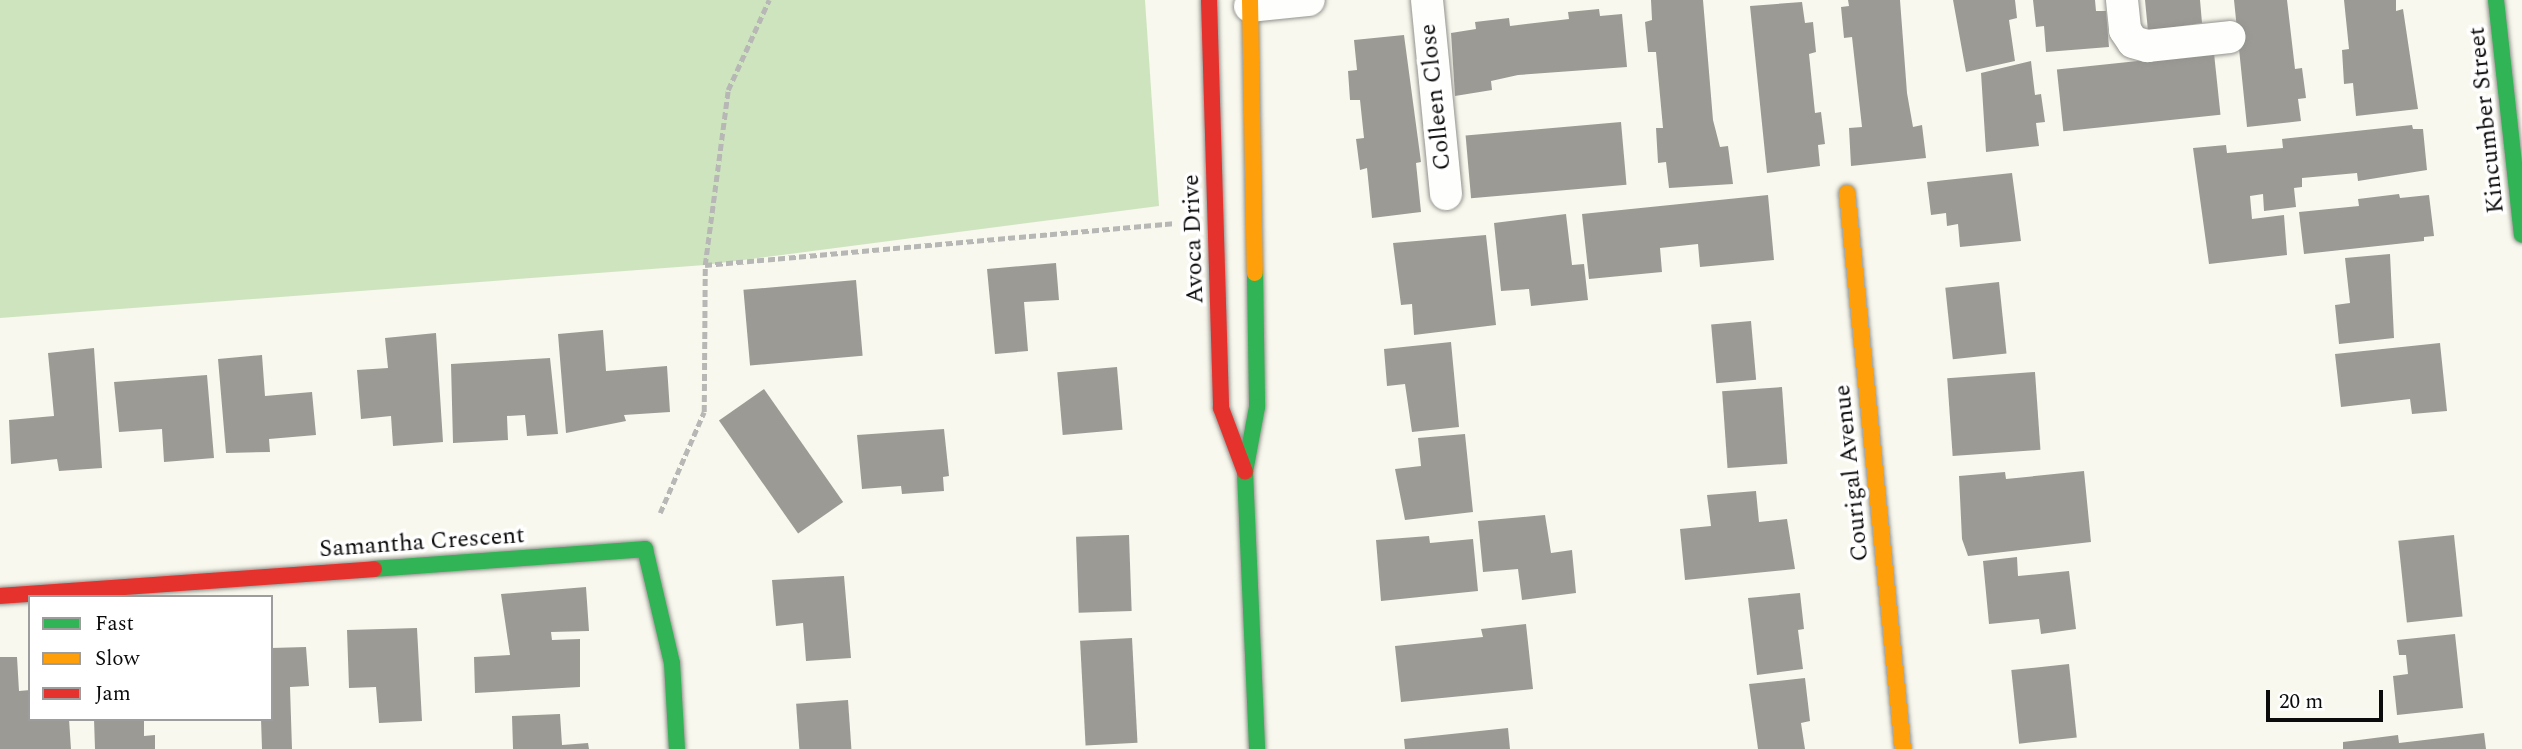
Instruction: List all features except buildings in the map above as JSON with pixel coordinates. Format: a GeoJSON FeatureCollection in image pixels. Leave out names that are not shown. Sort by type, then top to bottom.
{"type":"FeatureCollection","features":[{"type":"Feature","properties":{"kind":"street","name":"Avoca Drive"},"geometry":{"type":"LineString","coordinates":[[1209,0],[1222,408],[1245,472]]}},
{"type":"Feature","properties":{"kind":"street"},"geometry":{"type":"LineString","coordinates":[[1250,3],[1309,0]]}},
{"type":"Feature","properties":{"kind":"street","name":"Colleen Close"},"geometry":{"type":"LineString","coordinates":[[1427,0],[1446,194]]}},
{"type":"Feature","properties":{"kind":"street"},"geometry":{"type":"LineString","coordinates":[[2122,0],[2125,30],[2133,42],[2147,46],[2230,37]]}},
{"type":"Feature","properties":{"kind":"street","name":"Kincumber Street"},"geometry":{"type":"LineString","coordinates":[[2496,0],[2522,235]]}},
{"type":"Feature","properties":{"kind":"street","name":"Avoca Drive"},"geometry":{"type":"LineString","coordinates":[[1250,3],[1257,407],[1245,472],[1256,749]]}},
{"type":"Feature","properties":{"kind":"street","name":"Courigal Avenue"},"geometry":{"type":"LineString","coordinates":[[1847,192],[1903,749]]}},
{"type":"Feature","properties":{"kind":"street"},"geometry":{"type":"LineString","coordinates":[[645,550],[672,663],[677,749]]}},
{"type":"Feature","properties":{"kind":"street","name":"Samantha Crescent"},"geometry":{"type":"LineString","coordinates":[[0,596],[645,550]]}},
{"type":"Feature","properties":{"kind":"path"},"geometry":{"type":"LineString","coordinates":[[645,550],[704,412],[705,265],[728,90],[769,0]]}},
{"type":"Feature","properties":{"kind":"path"},"geometry":{"type":"LineString","coordinates":[[705,265],[1173,223]]}},
{"type":"Feature","properties":{"kind":"green space"},"geometry":{"type":"Polygon","coordinates":[[[0,0],[1145,0],[1159,206],[705,265],[0,318],[0,0]]]}},
{"type":"Feature","properties":{"kind":"traffic: fast"},"geometry":{"type":"LineString","coordinates":[[2496,0],[2522,235]]}},
{"type":"Feature","properties":{"kind":"traffic: fast"},"geometry":{"type":"LineString","coordinates":[[1255,273],[1257,407],[1245,472],[1257,749]]}},
{"type":"Feature","properties":{"kind":"traffic: fast"},"geometry":{"type":"LineString","coordinates":[[374,569],[645,549],[672,663],[677,749]]}},
{"type":"Feature","properties":{"kind":"traffic: slow"},"geometry":{"type":"LineString","coordinates":[[1250,0],[1255,273]]}},
{"type":"Feature","properties":{"kind":"traffic: slow"},"geometry":{"type":"LineString","coordinates":[[1847,193],[1903,749]]}},
{"type":"Feature","properties":{"kind":"traffic: jam"},"geometry":{"type":"LineString","coordinates":[[1209,0],[1221,408],[1245,472]]}},
{"type":"Feature","properties":{"kind":"traffic: jam"},"geometry":{"type":"LineString","coordinates":[[0,596],[374,569]]}}]}
